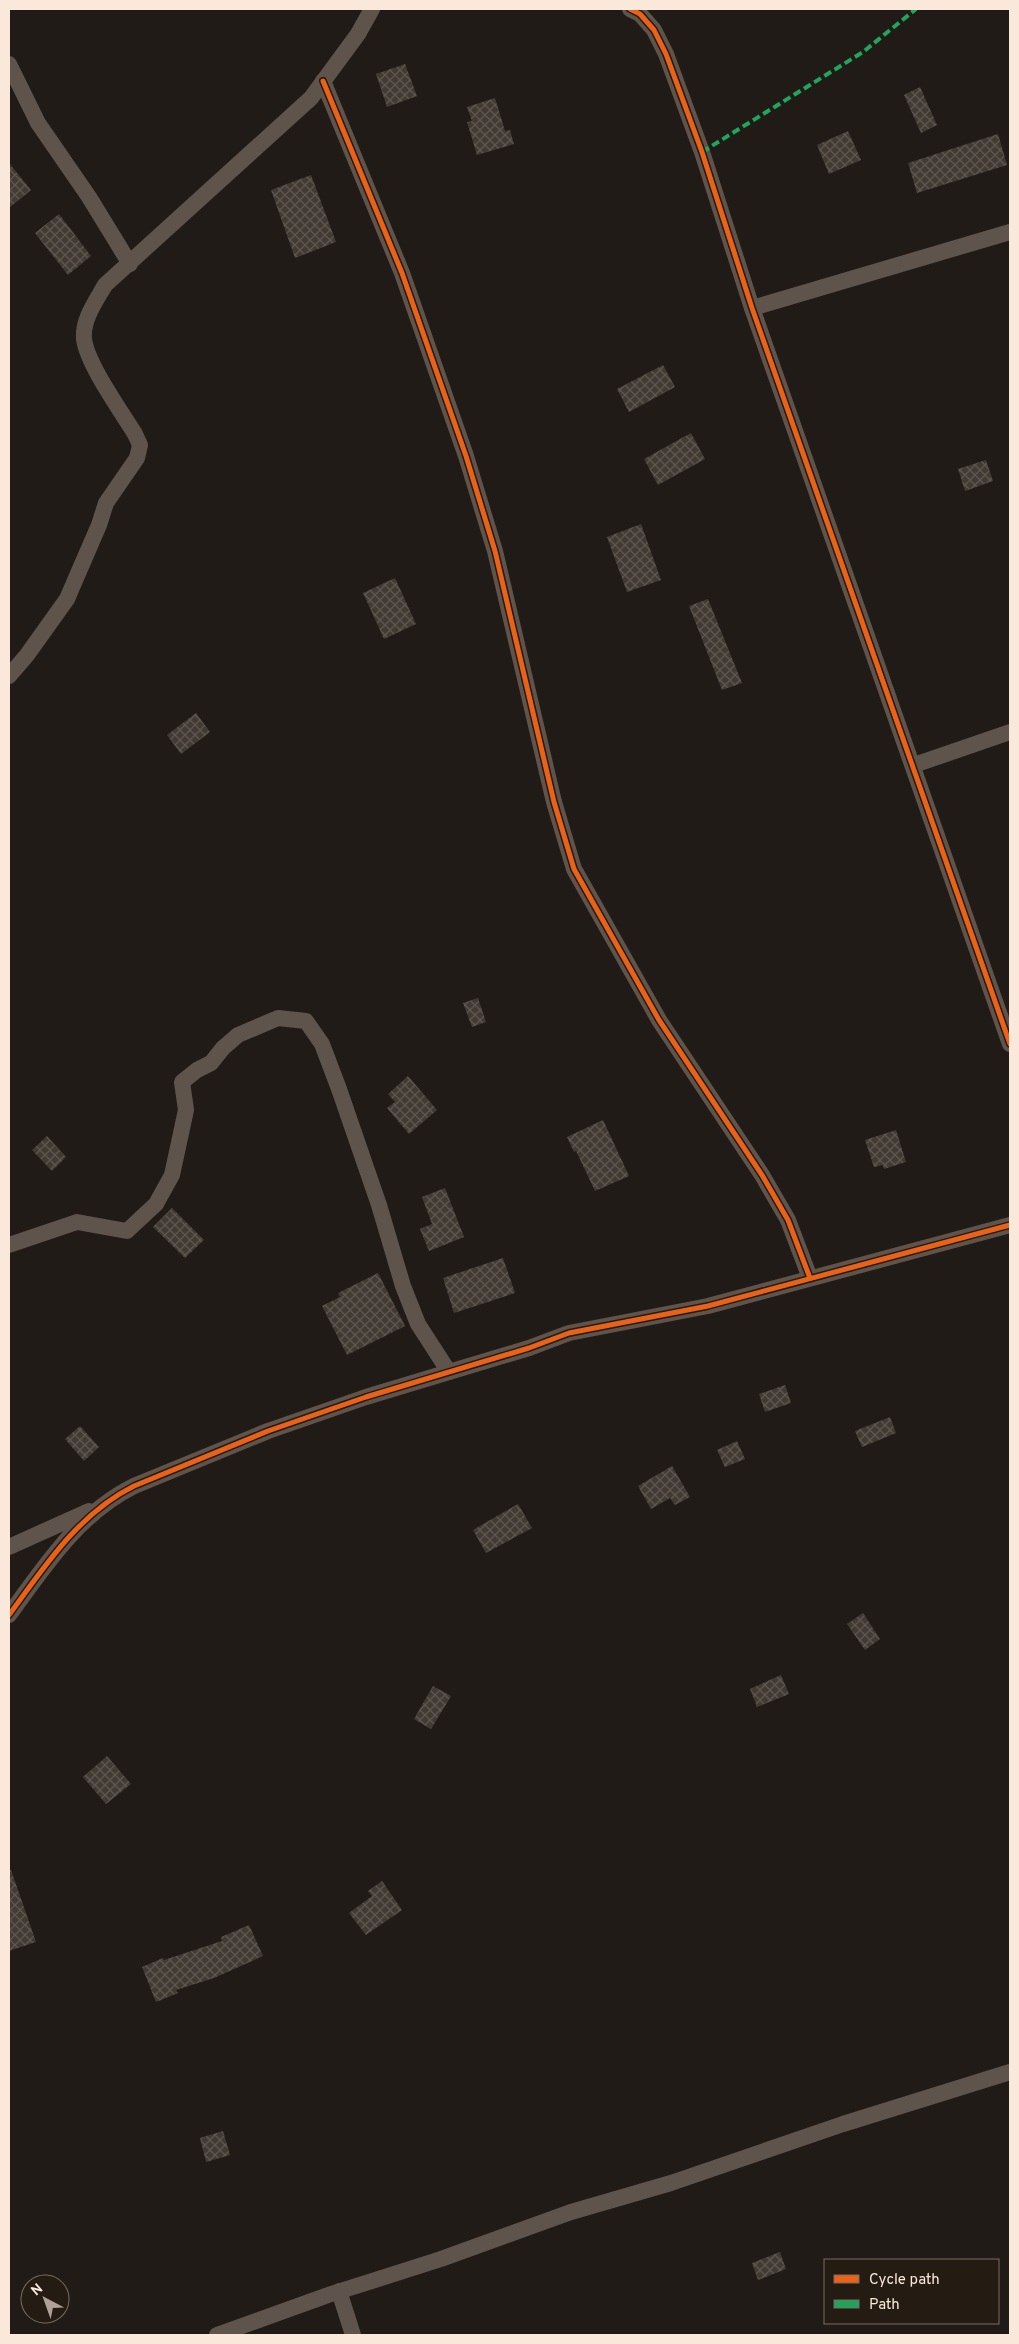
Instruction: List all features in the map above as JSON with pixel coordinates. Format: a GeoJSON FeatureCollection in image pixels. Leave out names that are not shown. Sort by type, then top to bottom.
{"type":"FeatureCollection","features":[{"type":"Feature","properties":{"kind":"street"},"geometry":{"type":"LineString","coordinates":[[9,676],[27,655],[67,599],[99,525],[106,503],[137,458],[140,445],[88,354],[84,338],[86,323],[105,285],[311,98],[358,34],[372,9]]}},
{"type":"Feature","properties":{"kind":"street"},"geometry":{"type":"LineString","coordinates":[[630,9],[640,14],[654,30],[666,54],[702,152],[752,308],[914,765],[1010,1044]]}},
{"type":"Feature","properties":{"kind":"street"},"geometry":{"type":"LineString","coordinates":[[9,64],[38,123],[94,204],[130,264]]}},
{"type":"Feature","properties":{"kind":"street"},"geometry":{"type":"LineString","coordinates":[[323,81],[402,273],[466,456],[495,551],[554,802],[574,869],[659,1020],[762,1175],[788,1220],[810,1278]]}},
{"type":"Feature","properties":{"kind":"street"},"geometry":{"type":"LineString","coordinates":[[752,308],[1010,232]]}},
{"type":"Feature","properties":{"kind":"street"},"geometry":{"type":"LineString","coordinates":[[914,765],[1010,732]]}},
{"type":"Feature","properties":{"kind":"street"},"geometry":{"type":"LineString","coordinates":[[9,1245],[77,1222],[127,1231],[156,1204],[172,1176],[186,1110],[182,1082],[197,1070],[212,1063],[238,1035],[278,1018],[306,1021],[322,1044],[339,1089],[379,1205],[403,1286],[418,1324],[449,1372]]}},
{"type":"Feature","properties":{"kind":"street"},"geometry":{"type":"LineString","coordinates":[[9,1615],[63,1543],[99,1507],[113,1496],[268,1431],[366,1397],[585,1328],[708,1306],[1010,1225]]}},
{"type":"Feature","properties":{"kind":"street"},"geometry":{"type":"LineString","coordinates":[[9,1547],[99,1507]]}},
{"type":"Feature","properties":{"kind":"street"},"geometry":{"type":"LineString","coordinates":[[217,2335],[339,2291],[441,2260],[570,2212],[671,2183],[842,2124],[1010,2072]]}},
{"type":"Feature","properties":{"kind":"street"},"geometry":{"type":"LineString","coordinates":[[339,2291],[353,2335]]}},
{"type":"Feature","properties":{"kind":"building"},"geometry":{"type":"Polygon","coordinates":[[[405,64],[417,96],[387,107],[376,74],[405,64]]]}},
{"type":"Feature","properties":{"kind":"building"},"geometry":{"type":"Polygon","coordinates":[[[920,87],[937,125],[921,133],[904,95],[920,87]]]}},
{"type":"Feature","properties":{"kind":"building"},"geometry":{"type":"Polygon","coordinates":[[[495,98],[505,131],[510,130],[514,144],[477,155],[467,122],[472,121],[467,107],[495,98]]]}},
{"type":"Feature","properties":{"kind":"building"},"geometry":{"type":"Polygon","coordinates":[[[848,131],[861,160],[829,174],[817,145],[848,131]]]}},
{"type":"Feature","properties":{"kind":"building"},"geometry":{"type":"Polygon","coordinates":[[[998,134],[1007,165],[917,193],[908,163],[998,134]]]}},
{"type":"Feature","properties":{"kind":"building"},"geometry":{"type":"Polygon","coordinates":[[[9,163],[31,190],[9,208],[9,163]]]}},
{"type":"Feature","properties":{"kind":"building"},"geometry":{"type":"Polygon","coordinates":[[[311,175],[336,242],[295,258],[271,190],[311,175]]]}},
{"type":"Feature","properties":{"kind":"building"},"geometry":{"type":"Polygon","coordinates":[[[59,214],[91,256],[68,275],[35,233],[59,214]]]}},
{"type":"Feature","properties":{"kind":"building"},"geometry":{"type":"Polygon","coordinates":[[[663,365],[675,387],[629,412],[617,389],[663,365]]]}},
{"type":"Feature","properties":{"kind":"building"},"geometry":{"type":"Polygon","coordinates":[[[691,433],[705,459],[658,485],[644,459],[691,433]]]}},
{"type":"Feature","properties":{"kind":"building"},"geometry":{"type":"Polygon","coordinates":[[[986,460],[993,481],[965,491],[958,469],[986,460]]]}},
{"type":"Feature","properties":{"kind":"building"},"geometry":{"type":"Polygon","coordinates":[[[641,524],[661,580],[627,592],[607,537],[641,524]]]}},
{"type":"Feature","properties":{"kind":"building"},"geometry":{"type":"Polygon","coordinates":[[[395,578],[416,624],[384,639],[363,593],[395,578]]]}},
{"type":"Feature","properties":{"kind":"building"},"geometry":{"type":"Polygon","coordinates":[[[708,599],[742,683],[722,690],[689,606],[708,599]]]}},
{"type":"Feature","properties":{"kind":"building"},"geometry":{"type":"Polygon","coordinates":[[[196,713],[210,732],[181,754],[167,735],[196,713]]]}},
{"type":"Feature","properties":{"kind":"building"},"geometry":{"type":"Polygon","coordinates":[[[478,998],[486,1022],[472,1027],[463,1003],[478,998]]]}},
{"type":"Feature","properties":{"kind":"building"},"geometry":{"type":"Polygon","coordinates":[[[408,1076],[437,1110],[409,1134],[387,1108],[395,1102],[388,1094],[408,1076]]]}},
{"type":"Feature","properties":{"kind":"building"},"geometry":{"type":"Polygon","coordinates":[[[603,1120],[629,1176],[595,1191],[576,1151],[574,1152],[567,1137],[603,1120]]]}},
{"type":"Feature","properties":{"kind":"building"},"geometry":{"type":"Polygon","coordinates":[[[896,1130],[906,1162],[884,1169],[883,1165],[874,1167],[865,1140],[896,1130]]]}},
{"type":"Feature","properties":{"kind":"building"},"geometry":{"type":"Polygon","coordinates":[[[47,1136],[66,1157],[52,1171],[32,1150],[47,1136]]]}},
{"type":"Feature","properties":{"kind":"building"},"geometry":{"type":"Polygon","coordinates":[[[445,1188],[464,1237],[429,1251],[420,1229],[432,1224],[422,1197],[445,1188]]]}},
{"type":"Feature","properties":{"kind":"building"},"geometry":{"type":"Polygon","coordinates":[[[172,1208],[204,1240],[185,1258],[153,1227],[172,1208]]]}},
{"type":"Feature","properties":{"kind":"building"},"geometry":{"type":"Polygon","coordinates":[[[503,1258],[515,1293],[454,1313],[443,1278],[503,1258]]]}},
{"type":"Feature","properties":{"kind":"building"},"geometry":{"type":"Polygon","coordinates":[[[378,1273],[405,1326],[347,1355],[322,1306],[340,1297],[338,1293],[378,1273]]]}},
{"type":"Feature","properties":{"kind":"building"},"geometry":{"type":"Polygon","coordinates":[[[785,1385],[791,1403],[765,1412],[759,1394],[785,1385]]]}},
{"type":"Feature","properties":{"kind":"building"},"geometry":{"type":"Polygon","coordinates":[[[890,1417],[896,1433],[862,1447],[855,1431],[890,1417]]]}},
{"type":"Feature","properties":{"kind":"building"},"geometry":{"type":"Polygon","coordinates":[[[80,1426],[99,1447],[84,1461],[65,1439],[80,1426]]]}},
{"type":"Feature","properties":{"kind":"building"},"geometry":{"type":"Polygon","coordinates":[[[737,1441],[745,1459],[725,1467],[717,1450],[737,1441]]]}},
{"type":"Feature","properties":{"kind":"building"},"geometry":{"type":"Polygon","coordinates":[[[672,1466],[690,1497],[675,1505],[670,1498],[651,1509],[638,1486],[672,1466]]]}},
{"type":"Feature","properties":{"kind":"building"},"geometry":{"type":"Polygon","coordinates":[[[518,1504],[532,1528],[486,1553],[473,1530],[518,1504]]]}},
{"type":"Feature","properties":{"kind":"building"},"geometry":{"type":"Polygon","coordinates":[[[863,1613],[880,1639],[865,1650],[847,1624],[863,1613]]]}},
{"type":"Feature","properties":{"kind":"building"},"geometry":{"type":"Polygon","coordinates":[[[781,1675],[789,1694],[757,1707],[750,1689],[781,1675]]]}},
{"type":"Feature","properties":{"kind":"building"},"geometry":{"type":"Polygon","coordinates":[[[433,1686],[451,1696],[431,1729],[414,1719],[433,1686]]]}},
{"type":"Feature","properties":{"kind":"building"},"geometry":{"type":"Polygon","coordinates":[[[107,1756],[131,1784],[106,1804],[83,1777],[107,1756]]]}},
{"type":"Feature","properties":{"kind":"building"},"geometry":{"type":"Polygon","coordinates":[[[9,1870],[11,1870],[36,1942],[9,1951],[9,1870]]]}},
{"type":"Feature","properties":{"kind":"building"},"geometry":{"type":"Polygon","coordinates":[[[382,1881],[402,1910],[366,1935],[349,1913],[372,1896],[368,1891],[382,1881]]]}},
{"type":"Feature","properties":{"kind":"building"},"geometry":{"type":"Polygon","coordinates":[[[249,1925],[263,1956],[214,1978],[176,1990],[178,1993],[156,2002],[142,1967],[163,1958],[164,1960],[222,1941],[221,1937],[249,1925]]]}},
{"type":"Feature","properties":{"kind":"building"},"geometry":{"type":"Polygon","coordinates":[[[223,2131],[230,2155],[206,2162],[200,2138],[223,2131]]]}},
{"type":"Feature","properties":{"kind":"building"},"geometry":{"type":"Polygon","coordinates":[[[780,2252],[786,2269],[758,2280],[752,2263],[780,2252]]]}},
{"type":"Feature","properties":{"kind":"marked path"},"geometry":{"type":"LineString","coordinates":[[702,152],[863,52],[916,9]]}},
{"type":"Feature","properties":{"kind":"cycle path"},"geometry":{"type":"LineString","coordinates":[[630,9],[640,14],[654,30],[666,54],[702,152],[752,308],[1010,1044]]}},
{"type":"Feature","properties":{"kind":"cycle path"},"geometry":{"type":"LineString","coordinates":[[323,81],[402,273],[466,456],[495,551],[554,802],[574,869],[659,1020],[762,1175],[788,1220],[810,1278]]}},
{"type":"Feature","properties":{"kind":"cycle path"},"geometry":{"type":"LineString","coordinates":[[9,1615],[50,1560],[79,1526],[114,1498],[134,1486],[268,1431],[366,1397],[529,1348],[569,1333],[708,1306],[1010,1225]]}}]}
